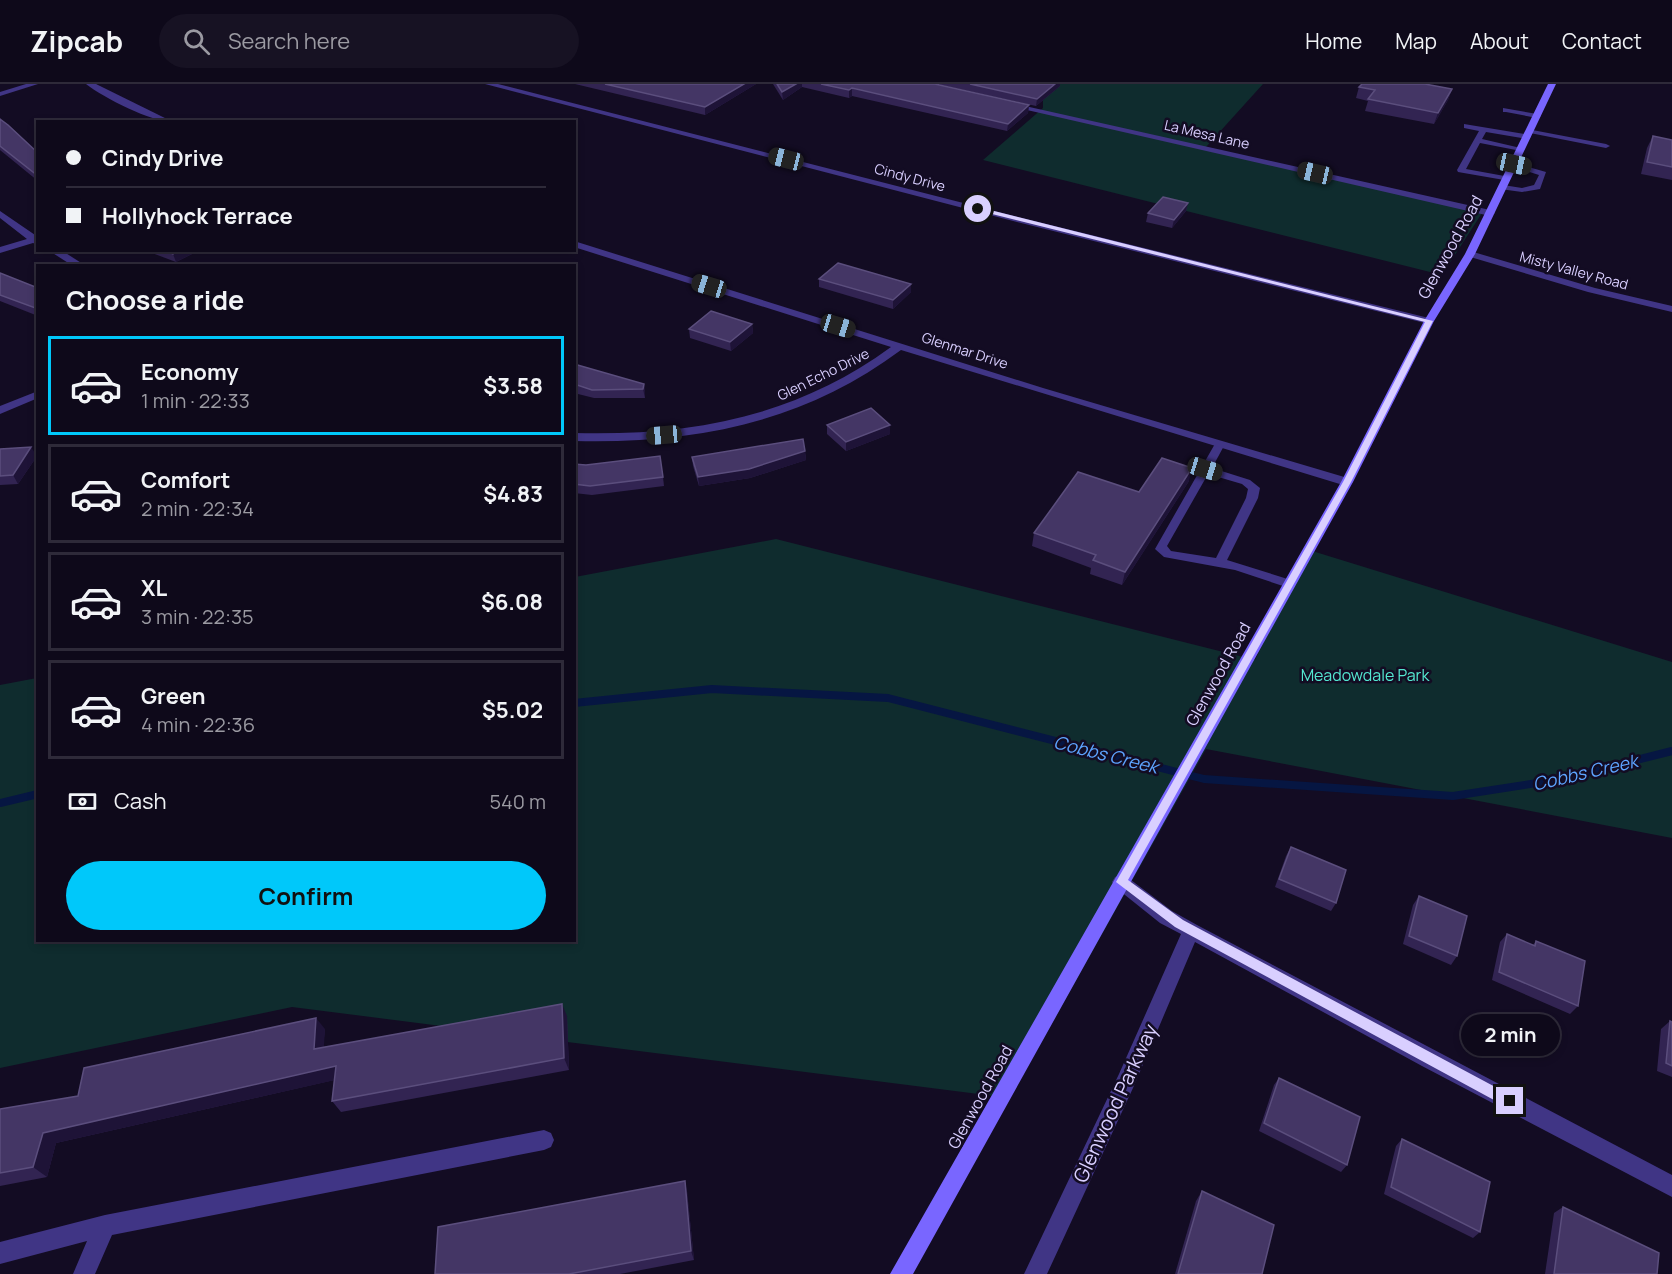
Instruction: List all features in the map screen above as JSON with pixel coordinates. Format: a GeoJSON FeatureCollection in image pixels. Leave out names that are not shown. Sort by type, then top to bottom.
{"type":"FeatureCollection","features":[{"type":"Feature","properties":{"kind":"main road","name":"Glenwood Road"},"geometry":{"type":"LineString","coordinates":[[901,1274],[1347,482],[1429,321],[1470,254],[1552,84]]}},
{"type":"Feature","properties":{"kind":"street"},"geometry":{"type":"LineString","coordinates":[[0,94],[34,84]]}},
{"type":"Feature","properties":{"kind":"street"},"geometry":{"type":"LineString","coordinates":[[90,84],[139,110],[164,120]]}},
{"type":"Feature","properties":{"kind":"street","name":"Cindy Drive"},"geometry":{"type":"LineString","coordinates":[[489,84],[1020,220],[1429,321]]}},
{"type":"Feature","properties":{"kind":"street","name":"La Mesa Lane"},"geometry":{"type":"LineString","coordinates":[[998,102],[1490,213]]}},
{"type":"Feature","properties":{"kind":"street"},"geometry":{"type":"LineString","coordinates":[[0,214],[35,241]]}},
{"type":"Feature","properties":{"kind":"street"},"geometry":{"type":"LineString","coordinates":[[0,250],[35,241]]}},
{"type":"Feature","properties":{"kind":"street","name":"Glenmar Drive"},"geometry":{"type":"LineString","coordinates":[[576,245],[1039,390],[1347,482]]}},
{"type":"Feature","properties":{"kind":"street"},"geometry":{"type":"LineString","coordinates":[[56,252],[78,264]]}},
{"type":"Feature","properties":{"kind":"street","name":"Misty Valley Road"},"geometry":{"type":"LineString","coordinates":[[1470,254],[1592,290],[1672,309]]}},
{"type":"Feature","properties":{"kind":"street","name":"Glen Echo Drive"},"geometry":{"type":"LineString","coordinates":[[576,437],[608,439],[729,427],[791,408],[875,367],[901,345]]}},
{"type":"Feature","properties":{"kind":"street"},"geometry":{"type":"LineString","coordinates":[[0,410],[36,395]]}},
{"type":"Feature","properties":{"kind":"street"},"geometry":{"type":"LineString","coordinates":[[1121,882],[1166,917],[1191,931],[1672,1186]]}},
{"type":"Feature","properties":{"kind":"street","name":"Glenwood Parkway"},"geometry":{"type":"LineString","coordinates":[[1035,1274],[1126,1081],[1191,931]]}},
{"type":"Feature","properties":{"kind":"street"},"geometry":{"type":"LineString","coordinates":[[0,1253],[105,1226],[544,1140]]}},
{"type":"Feature","properties":{"kind":"street"},"geometry":{"type":"LineString","coordinates":[[84,1274],[105,1226]]}},
{"type":"Feature","properties":{"kind":"lane"},"geometry":{"type":"LineString","coordinates":[[1506,110],[1537,116]]}},
{"type":"Feature","properties":{"kind":"lane"},"geometry":{"type":"LineString","coordinates":[[1467,126],[1526,139]]}},
{"type":"Feature","properties":{"kind":"lane"},"geometry":{"type":"LineString","coordinates":[[1484,129],[1461,170],[1530,189],[1537,187],[1543,174],[1514,164]]}},
{"type":"Feature","properties":{"kind":"lane"},"geometry":{"type":"LineString","coordinates":[[1478,140],[1526,139],[1606,146]]}},
{"type":"Feature","properties":{"kind":"lane"},"geometry":{"type":"LineString","coordinates":[[1220,444],[1161,549],[1168,554],[1220,562],[1290,584]]}},
{"type":"Feature","properties":{"kind":"lane"},"geometry":{"type":"LineString","coordinates":[[1205,469],[1246,482],[1254,488],[1252,498],[1220,562]]}},
{"type":"Feature","properties":{"kind":"green space"},"geometry":{"type":"Polygon","coordinates":[[[1043,84],[1263,84],[1206,147],[1482,213],[1442,275],[983,160],[1043,108],[1043,84]]]}},
{"type":"Feature","properties":{"kind":"green space","name":"Meadowdale Park"},"geometry":{"type":"Polygon","coordinates":[[[776,539],[1255,660],[1309,550],[1672,662],[1672,838],[1206,749],[1010,1098],[292,1007],[0,1068],[0,685],[36,678],[36,942],[576,942],[576,577],[776,539]]]}},
{"type":"Feature","properties":{"kind":"building"},"geometry":{"type":"Polygon","coordinates":[[[605,84],[744,84],[705,107],[605,84]]]}},
{"type":"Feature","properties":{"kind":"building"},"geometry":{"type":"Polygon","coordinates":[[[777,84],[796,84],[782,92],[777,84]]]}},
{"type":"Feature","properties":{"kind":"building"},"geometry":{"type":"Polygon","coordinates":[[[821,84],[935,84],[1029,105],[1008,124],[852,88],[849,90],[821,84]]]}},
{"type":"Feature","properties":{"kind":"building"},"geometry":{"type":"Polygon","coordinates":[[[970,84],[1055,84],[1037,99],[970,84]]]}},
{"type":"Feature","properties":{"kind":"building"},"geometry":{"type":"Polygon","coordinates":[[[1362,84],[1425,84],[1452,89],[1438,113],[1368,99],[1375,90],[1359,87],[1362,84]]]}},
{"type":"Feature","properties":{"kind":"building"},"geometry":{"type":"Polygon","coordinates":[[[0,119],[36,151],[36,174],[0,146],[0,119]]]}},
{"type":"Feature","properties":{"kind":"building"},"geometry":{"type":"Polygon","coordinates":[[[1653,136],[1672,140],[1672,167],[1647,162],[1653,136]]]}},
{"type":"Feature","properties":{"kind":"building"},"geometry":{"type":"Polygon","coordinates":[[[1163,197],[1188,203],[1174,220],[1148,213],[1163,197]]]}},
{"type":"Feature","properties":{"kind":"building"},"geometry":{"type":"Polygon","coordinates":[[[838,263],[911,284],[893,300],[819,279],[838,263]]]}},
{"type":"Feature","properties":{"kind":"building"},"geometry":{"type":"Polygon","coordinates":[[[0,273],[36,287],[36,308],[0,295],[0,273]]]}},
{"type":"Feature","properties":{"kind":"building"},"geometry":{"type":"Polygon","coordinates":[[[711,311],[752,324],[730,342],[689,329],[711,311]]]}},
{"type":"Feature","properties":{"kind":"building"},"geometry":{"type":"Polygon","coordinates":[[[576,365],[644,384],[643,389],[592,390],[576,385],[576,365]]]}},
{"type":"Feature","properties":{"kind":"building"},"geometry":{"type":"Polygon","coordinates":[[[871,408],[890,425],[846,442],[827,425],[871,408]]]}},
{"type":"Feature","properties":{"kind":"building"},"geometry":{"type":"Polygon","coordinates":[[[803,439],[805,451],[749,469],[698,477],[692,457],[803,439]]]}},
{"type":"Feature","properties":{"kind":"building"},"geometry":{"type":"Polygon","coordinates":[[[31,447],[13,475],[0,476],[0,449],[31,447]]]}},
{"type":"Feature","properties":{"kind":"building"},"geometry":{"type":"Polygon","coordinates":[[[660,456],[663,477],[590,486],[576,484],[576,464],[660,456]]]}},
{"type":"Feature","properties":{"kind":"building"},"geometry":{"type":"Polygon","coordinates":[[[1162,458],[1192,468],[1125,572],[1093,560],[1096,555],[1034,533],[1078,472],[1139,492],[1162,458]]]}},
{"type":"Feature","properties":{"kind":"building"},"geometry":{"type":"Polygon","coordinates":[[[1291,847],[1346,870],[1336,903],[1279,879],[1291,847]]]}},
{"type":"Feature","properties":{"kind":"building"},"geometry":{"type":"Polygon","coordinates":[[[1419,896],[1467,916],[1457,956],[1409,936],[1419,896]]]}},
{"type":"Feature","properties":{"kind":"building"},"geometry":{"type":"Polygon","coordinates":[[[1507,934],[1535,946],[1536,941],[1585,961],[1578,1006],[1499,972],[1507,934]]]}},
{"type":"Feature","properties":{"kind":"building"},"geometry":{"type":"Polygon","coordinates":[[[562,1004],[564,1058],[332,1101],[336,1066],[43,1133],[33,1167],[0,1173],[0,1109],[78,1096],[84,1068],[316,1018],[314,1049],[562,1004]]]}},
{"type":"Feature","properties":{"kind":"building"},"geometry":{"type":"Polygon","coordinates":[[[1670,1021],[1672,1022],[1672,1066],[1666,1063],[1670,1021]]]}},
{"type":"Feature","properties":{"kind":"building"},"geometry":{"type":"Polygon","coordinates":[[[1279,1078],[1360,1117],[1347,1165],[1264,1123],[1279,1078]]]}},
{"type":"Feature","properties":{"kind":"building"},"geometry":{"type":"Polygon","coordinates":[[[1402,1139],[1490,1182],[1480,1232],[1391,1187],[1402,1139]]]}},
{"type":"Feature","properties":{"kind":"building"},"geometry":{"type":"Polygon","coordinates":[[[685,1181],[691,1251],[569,1274],[435,1274],[438,1227],[685,1181]]]}},
{"type":"Feature","properties":{"kind":"building"},"geometry":{"type":"Polygon","coordinates":[[[1202,1191],[1274,1225],[1262,1274],[1178,1274],[1202,1191]]]}},
{"type":"Feature","properties":{"kind":"building"},"geometry":{"type":"Polygon","coordinates":[[[1563,1207],[1659,1253],[1657,1274],[1554,1274],[1563,1207]]]}},
{"type":"Feature","properties":{"kind":"waterway","name":"Cobbs Creek"},"geometry":{"type":"LineString","coordinates":[[576,703],[712,689],[888,698],[1204,779],[1453,796],[1557,780],[1672,751]]}},
{"type":"Feature","properties":{"kind":"waterway","name":"Cobbs Creek"},"geometry":{"type":"LineString","coordinates":[[0,803],[36,794]]}},
{"type":"Feature","properties":{"kind":"route"},"geometry":{"type":"LineString","coordinates":[[978,209],[1429,321],[1347,482],[1121,882],[1166,917],[1510,1101]]}}]}
